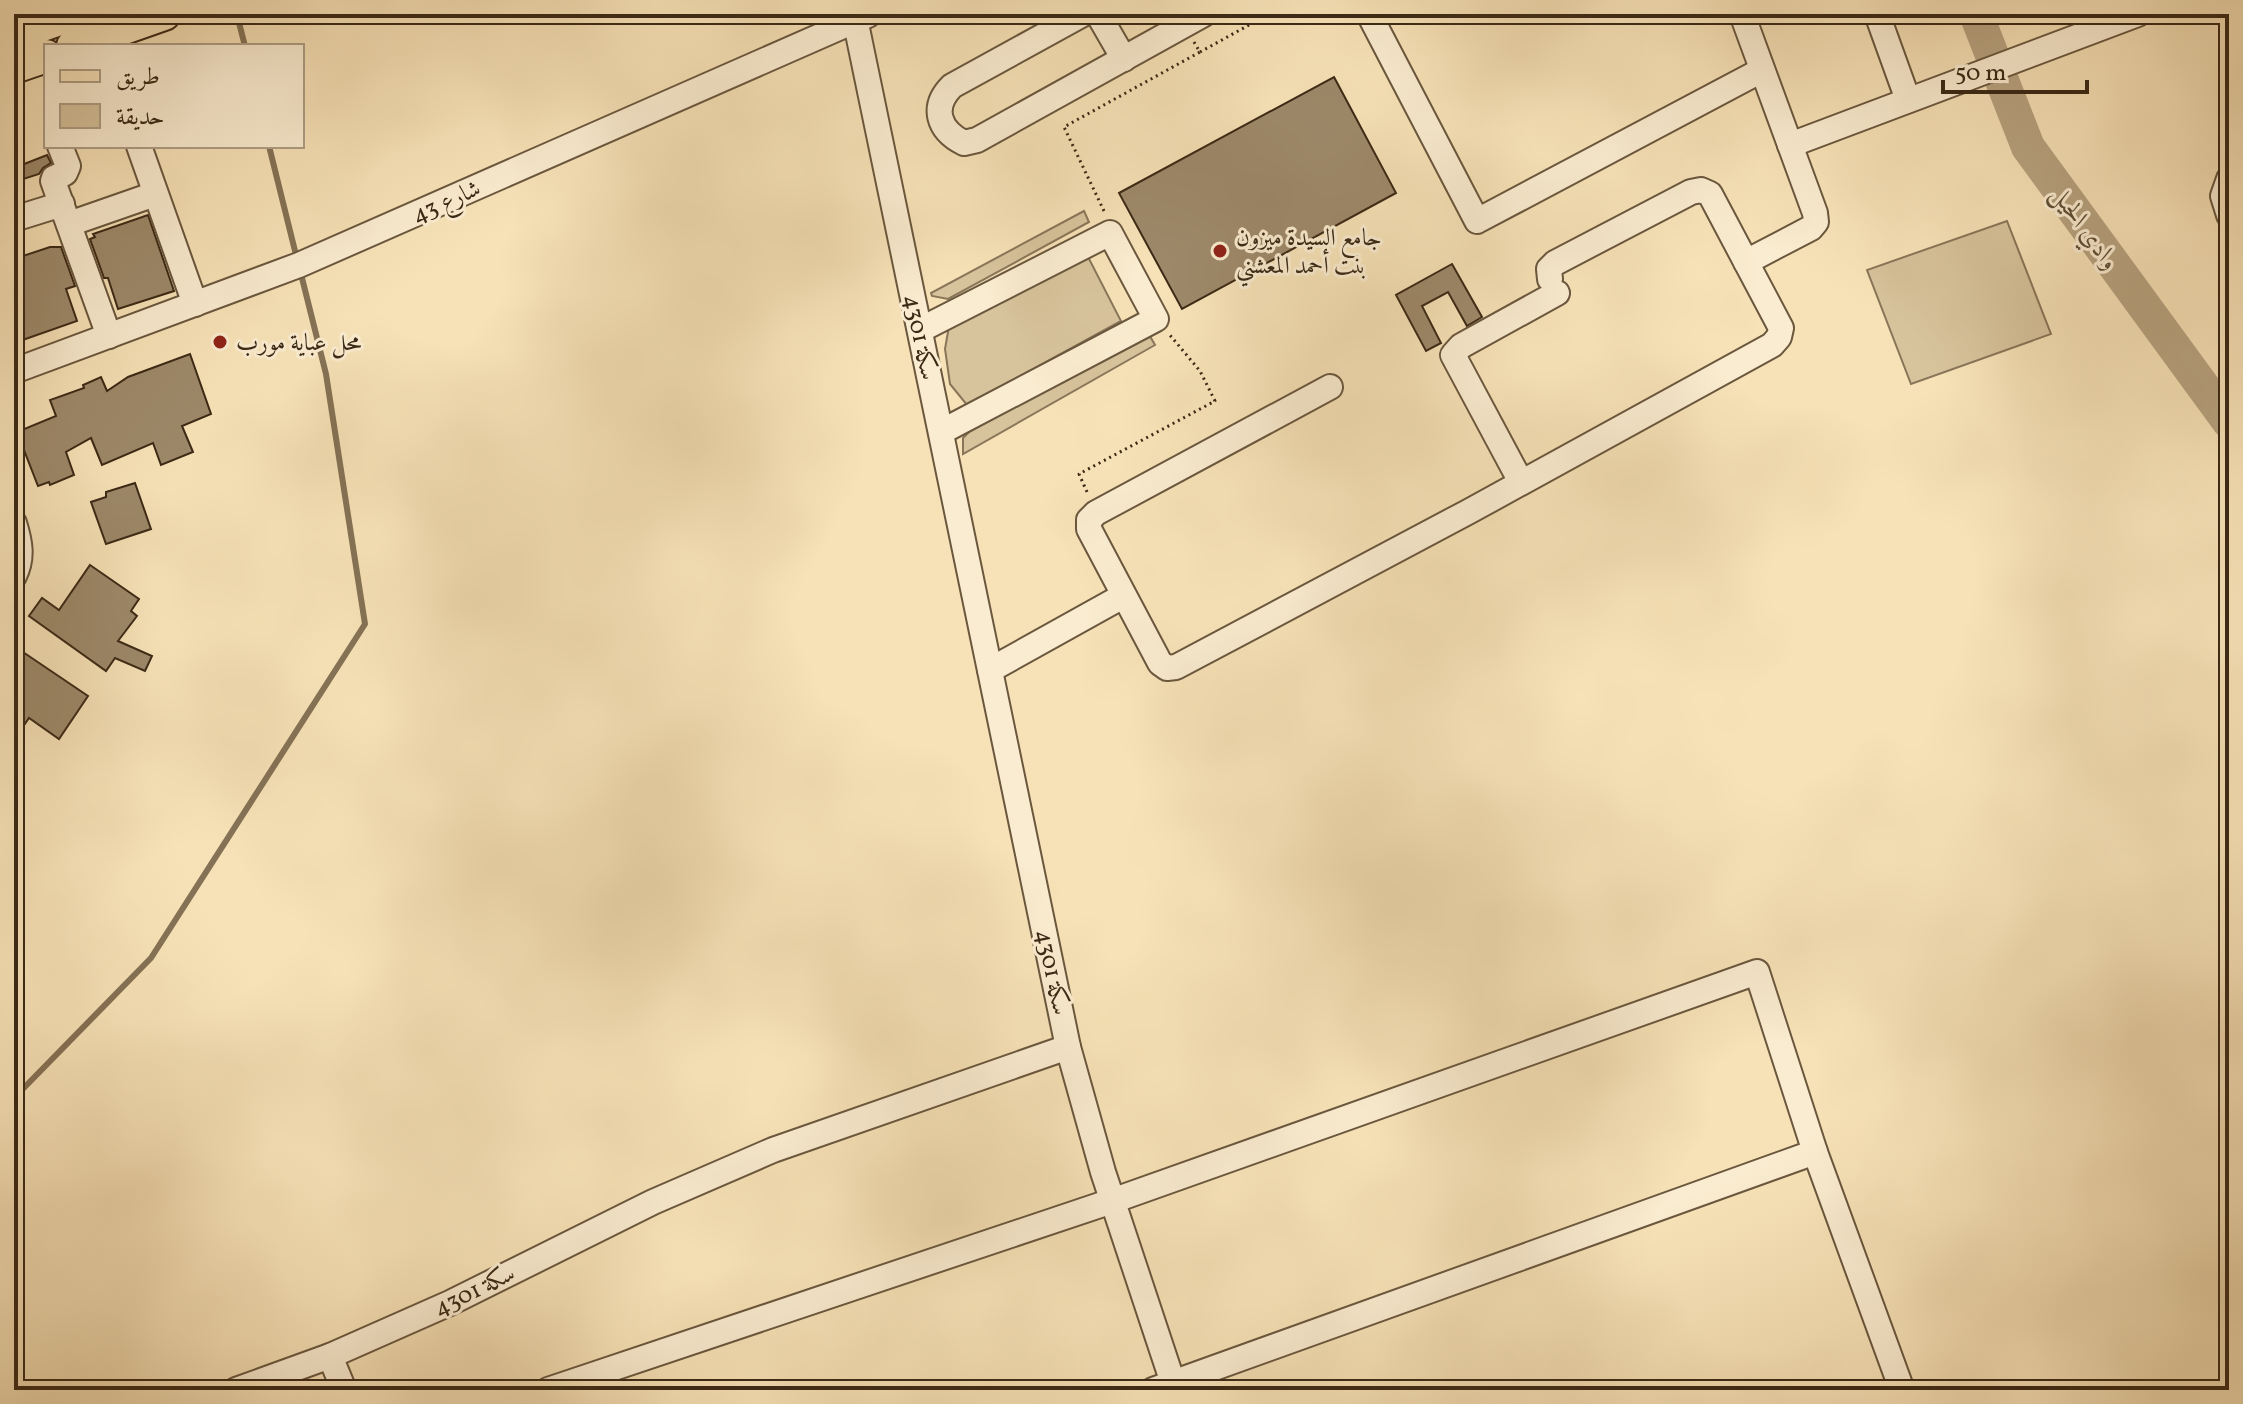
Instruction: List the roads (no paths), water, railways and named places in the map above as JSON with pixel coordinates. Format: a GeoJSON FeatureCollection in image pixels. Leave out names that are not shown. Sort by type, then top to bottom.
{"type":"FeatureCollection","features":[{"type":"Feature","properties":{"kind":"main road"},"geometry":{"type":"LineString","coordinates":[[14,35],[74,14]]}},
{"type":"Feature","properties":{"kind":"main road"},"geometry":{"type":"LineString","coordinates":[[79,44],[164,14]]}},
{"type":"Feature","properties":{"kind":"main road"},"geometry":{"type":"LineString","coordinates":[[14,67],[44,57]]}},
{"type":"Feature","properties":{"kind":"street"},"geometry":{"type":"LineString","coordinates":[[1083,14],[952,86],[942,97],[940,114],[943,127],[952,137],[964,143],[977,140],[1195,19]]}},
{"type":"Feature","properties":{"kind":"street"},"geometry":{"type":"LineString","coordinates":[[1098,14],[1124,59]]}},
{"type":"Feature","properties":{"kind":"street"},"geometry":{"type":"LineString","coordinates":[[1369,14],[1477,221],[1762,70]]}},
{"type":"Feature","properties":{"kind":"street"},"geometry":{"type":"LineString","coordinates":[[1742,14],[1816,222],[1811,228],[1746,262]]}},
{"type":"Feature","properties":{"kind":"street"},"geometry":{"type":"LineString","coordinates":[[1877,14],[1908,100]]}},
{"type":"Feature","properties":{"kind":"street"},"geometry":{"type":"LineString","coordinates":[[1790,145],[2138,14]]}},
{"type":"Feature","properties":{"kind":"street","name":"شارع 43"},"geometry":{"type":"LineString","coordinates":[[14,371],[299,265],[860,16]]}},
{"type":"Feature","properties":{"kind":"street","name":"سكة 4301"},"geometry":{"type":"LineString","coordinates":[[236,1390],[330,1356],[450,1303],[653,1202],[773,1150],[1068,1047],[920,330],[860,16]]}},
{"type":"Feature","properties":{"kind":"street"},"geometry":{"type":"LineString","coordinates":[[61,148],[68,166],[65,173],[53,181],[109,336]]}},
{"type":"Feature","properties":{"kind":"street"},"geometry":{"type":"LineString","coordinates":[[140,148],[195,304]]}},
{"type":"Feature","properties":{"kind":"street"},"geometry":{"type":"LineString","coordinates":[[2229,179],[2223,196],[2229,215]]}},
{"type":"Feature","properties":{"kind":"street"},"geometry":{"type":"LineString","coordinates":[[1330,387],[1096,513],[1089,520],[1089,529],[1123,596],[1160,663],[1167,668],[1176,667],[1521,482],[1772,345],[1779,337],[1781,328],[1710,194],[1701,190],[1691,192],[1555,263],[1549,269],[1554,286],[1461,346],[1453,355],[1521,482]]}},
{"type":"Feature","properties":{"kind":"street"},"geometry":{"type":"LineString","coordinates":[[14,219],[65,214],[155,194]]}},
{"type":"Feature","properties":{"kind":"street"},"geometry":{"type":"LineString","coordinates":[[920,330],[1110,233],[1156,319],[941,432]]}},
{"type":"Feature","properties":{"kind":"street"},"geometry":{"type":"LineString","coordinates":[[14,523],[20,542],[19,566],[14,576]]}},
{"type":"Feature","properties":{"kind":"street"},"geometry":{"type":"LineString","coordinates":[[990,670],[1123,596]]}},
{"type":"Feature","properties":{"kind":"street"},"geometry":{"type":"LineString","coordinates":[[548,1390],[1112,1201],[1757,972],[1815,1152],[1902,1390]]}},
{"type":"Feature","properties":{"kind":"street"},"geometry":{"type":"LineString","coordinates":[[1068,1047],[1163,1386],[1815,1152]]}},
{"type":"Feature","properties":{"kind":"street"},"geometry":{"type":"LineString","coordinates":[[330,1356],[344,1390]]}},
{"type":"Feature","properties":{"kind":"waterway","name":"وادي الحيل"},"geometry":{"type":"LineString","coordinates":[[1976,14],[2028,147],[2229,422]]}},
{"type":"Feature","properties":{"kind":"waterway"},"geometry":{"type":"LineString","coordinates":[[237,15],[244,44]]}},
{"type":"Feature","properties":{"kind":"waterway"},"geometry":{"type":"LineString","coordinates":[[269,148],[297,259]]}},
{"type":"Feature","properties":{"kind":"waterway"},"geometry":{"type":"LineString","coordinates":[[14,1098],[151,958],[365,624],[326,374],[300,270]]}},
{"type":"Feature","properties":{"kind":"place","name":"جامع السيدة ميزون بنت أحمد المعشني"},"geometry":{"type":"Point","coordinates":[1220,251]}},
{"type":"Feature","properties":{"kind":"place","name":"محل عباية مورب"},"geometry":{"type":"Point","coordinates":[220,342]}}]}
